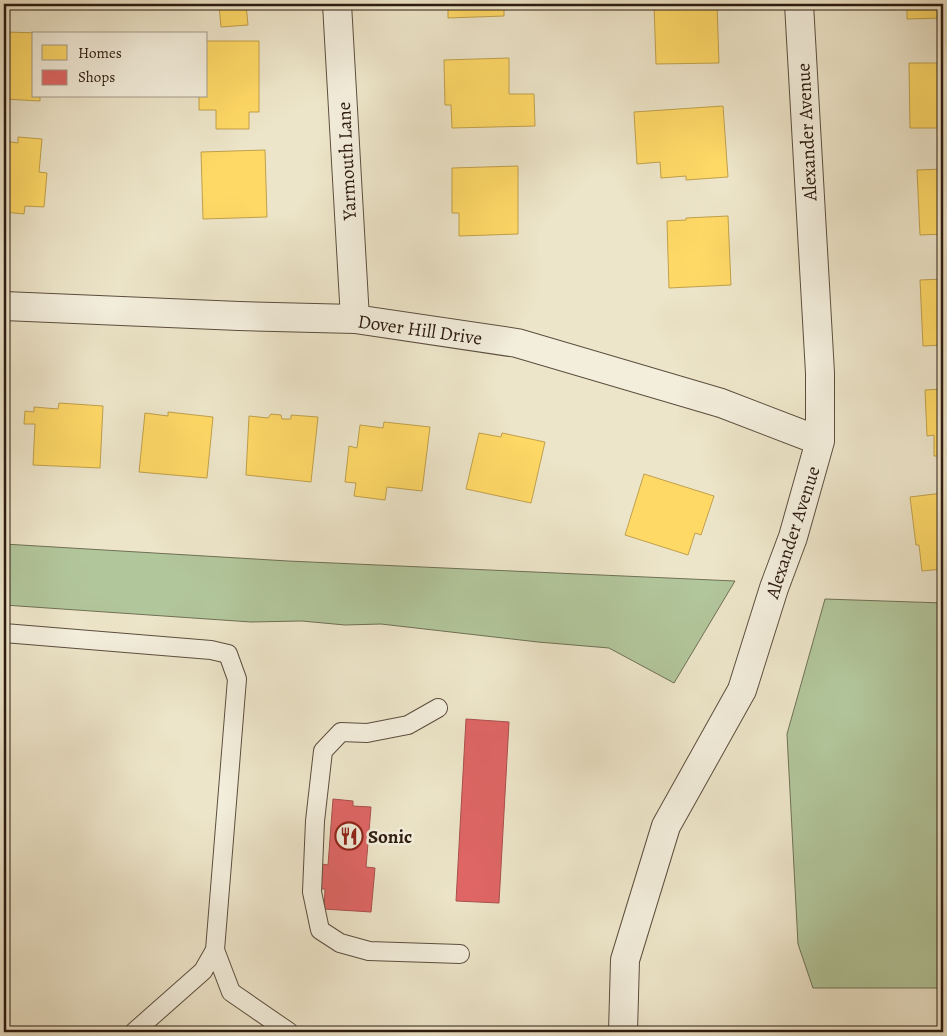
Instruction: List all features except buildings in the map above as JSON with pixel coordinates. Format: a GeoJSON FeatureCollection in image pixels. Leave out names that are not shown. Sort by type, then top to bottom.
{"type":"FeatureCollection","features":[{"type":"Feature","properties":{"kind":"street","name":"Yarmouth Lane"},"geometry":{"type":"LineString","coordinates":[[337,4],[355,319]]}},
{"type":"Feature","properties":{"kind":"street","name":"Alexander Avenue"},"geometry":{"type":"LineString","coordinates":[[623,1032],[625,960],[666,826],[742,690],[774,588],[793,537],[820,441],[820,372],[799,4]]}},
{"type":"Feature","properties":{"kind":"street","name":"Dover Hill Drive"},"geometry":{"type":"LineString","coordinates":[[4,306],[355,319],[517,343],[721,403],[820,441]]}},
{"type":"Feature","properties":{"kind":"lane"},"geometry":{"type":"LineString","coordinates":[[4,633],[211,650],[228,654],[237,679],[215,950],[203,971],[134,1032]]}},
{"type":"Feature","properties":{"kind":"lane"},"geometry":{"type":"LineString","coordinates":[[438,708],[408,725],[367,733],[341,732],[323,751],[315,821],[312,892],[320,930],[340,943],[370,951],[460,954]]}},
{"type":"Feature","properties":{"kind":"lane"},"geometry":{"type":"LineString","coordinates":[[215,950],[231,992],[289,1032]]}},
{"type":"Feature","properties":{"kind":"green space"},"geometry":{"type":"Polygon","coordinates":[[[4,544],[288,561],[735,581],[674,683],[609,648],[381,624],[345,625],[302,621],[251,622],[4,605],[4,544]]]}},
{"type":"Feature","properties":{"kind":"green space"},"geometry":{"type":"Polygon","coordinates":[[[825,599],[943,603],[943,988],[813,988],[798,944],[787,734],[825,599]]]}},
{"type":"Feature","properties":{"kind":"place","name":"Sonic"},"geometry":{"type":"Point","coordinates":[349,836]}}]}
